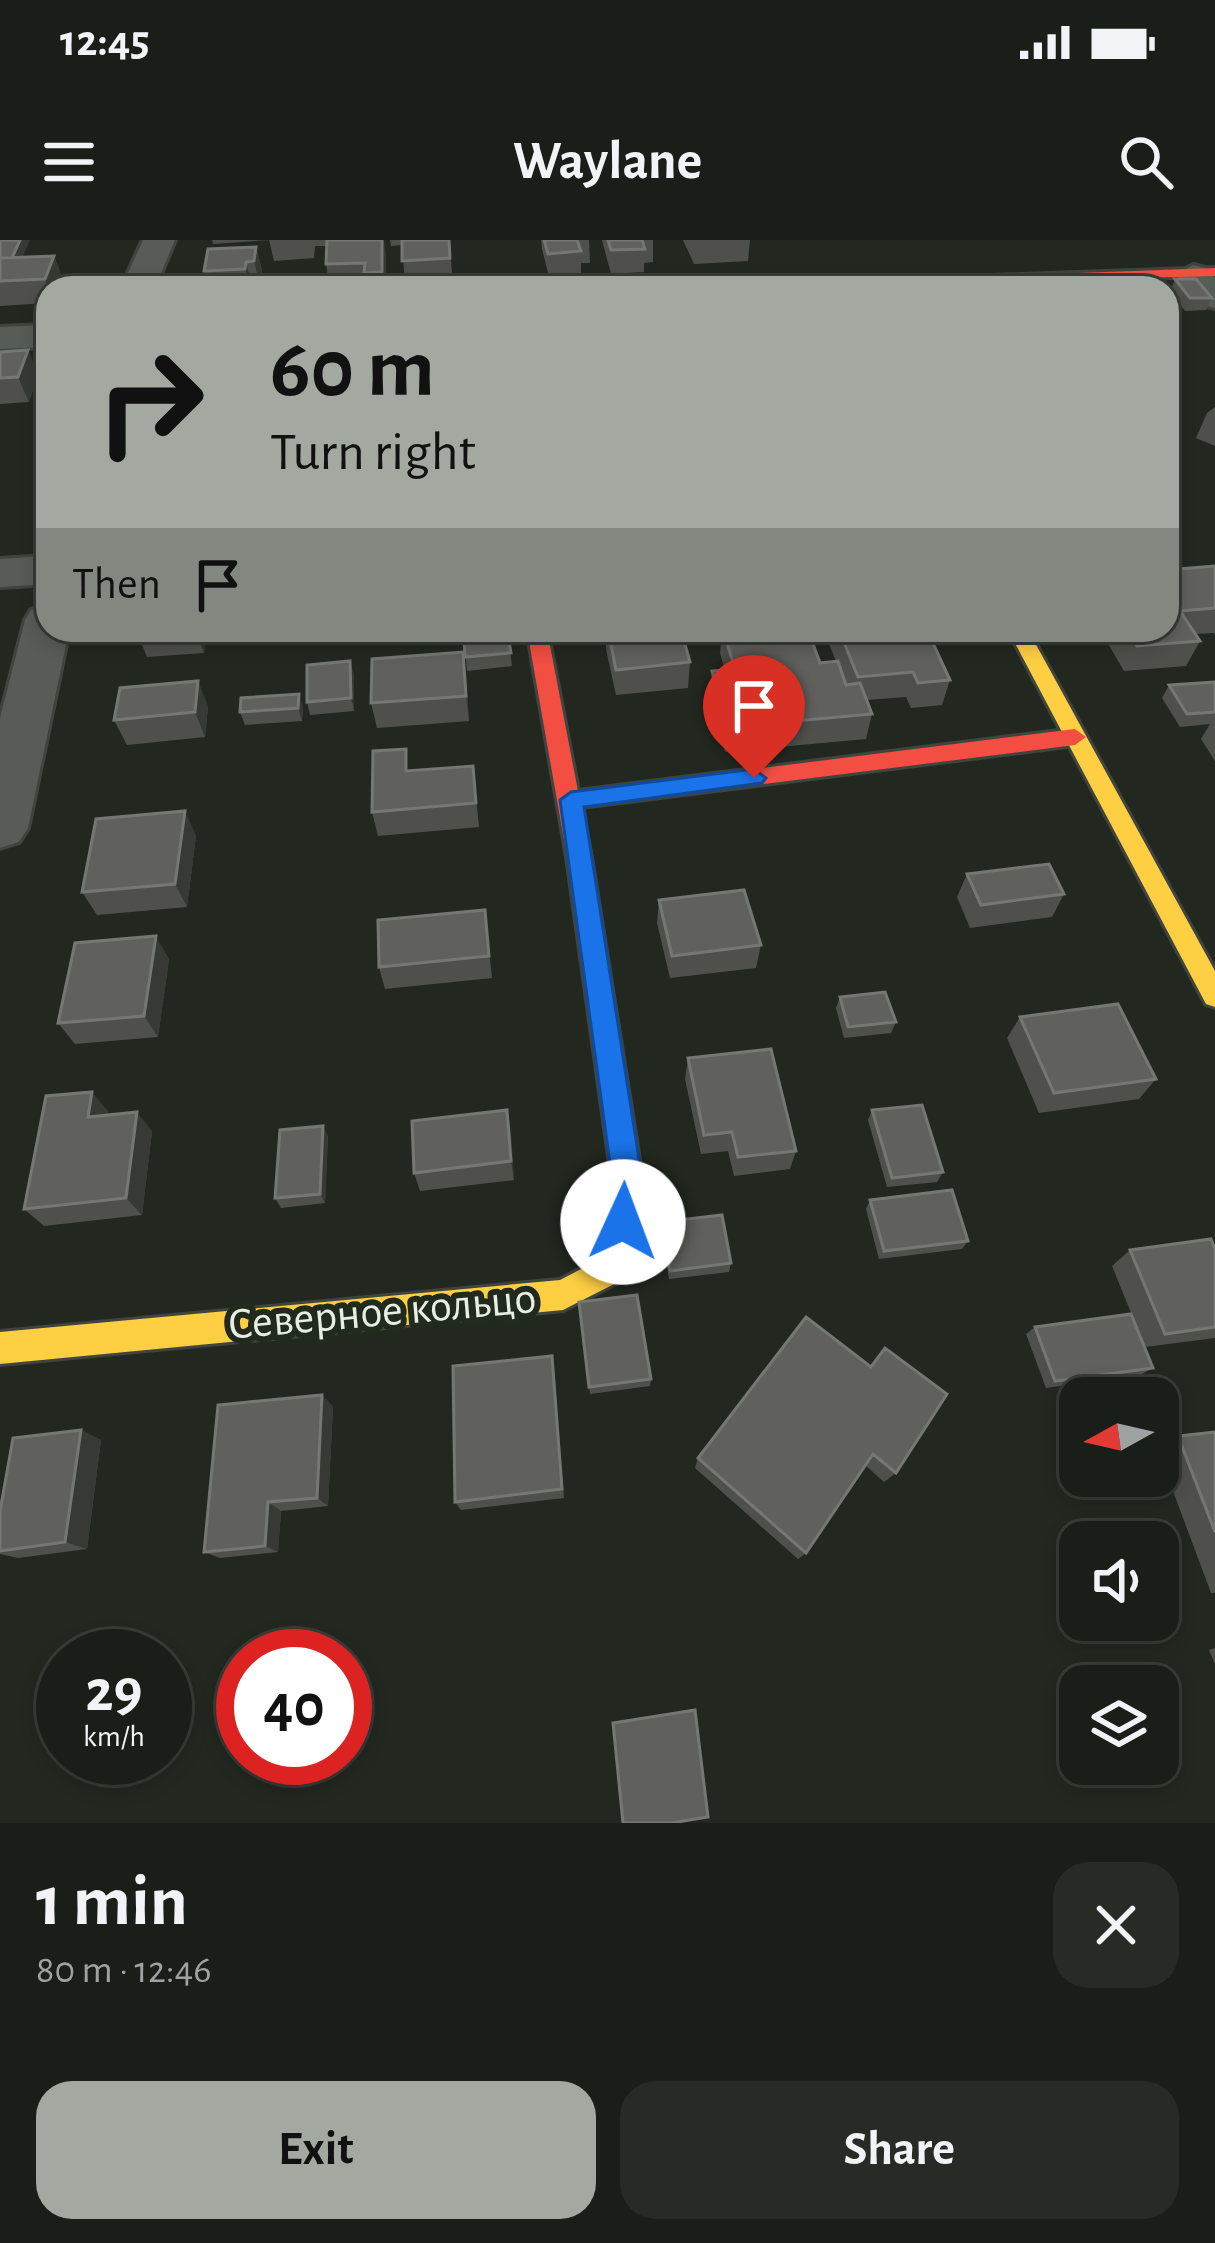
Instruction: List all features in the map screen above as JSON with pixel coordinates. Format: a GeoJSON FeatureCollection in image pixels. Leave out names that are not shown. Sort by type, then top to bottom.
{"type":"FeatureCollection","features":[{"type":"Feature","properties":{"kind":"street"},"geometry":{"type":"LineString","coordinates":[[143,276],[159,240]]}},
{"type":"Feature","properties":{"kind":"street"},"geometry":{"type":"LineString","coordinates":[[818,254],[830,276]]}},
{"type":"Feature","properties":{"kind":"street"},"geometry":{"type":"LineString","coordinates":[[0,338],[36,336]]}},
{"type":"Feature","properties":{"kind":"street"},"geometry":{"type":"LineString","coordinates":[[0,573],[36,571]]}},
{"type":"Feature","properties":{"kind":"street"},"geometry":{"type":"LineString","coordinates":[[0,828],[43,642]]}},
{"type":"Feature","properties":{"kind":"street","name":"Северное кольцо"},"geometry":{"type":"LineString","coordinates":[[0,1348],[562,1295],[619,1266],[627,1178],[571,800],[539,642]]}},
{"type":"Feature","properties":{"kind":"street"},"geometry":{"type":"LineString","coordinates":[[1024,642],[1215,996]]}},
{"type":"Feature","properties":{"kind":"street"},"geometry":{"type":"LineString","coordinates":[[571,800],[1075,737]]}},
{"type":"Feature","properties":{"kind":"building"},"geometry":{"type":"Polygon","coordinates":[[[0,240],[20,240],[12,258],[0,258],[0,240]]]}},
{"type":"Feature","properties":{"kind":"building"},"geometry":{"type":"Polygon","coordinates":[[[327,240],[382,240],[382,272],[364,273],[365,263],[326,264],[327,240]]]}},
{"type":"Feature","properties":{"kind":"building"},"geometry":{"type":"Polygon","coordinates":[[[402,240],[449,240],[450,258],[402,261],[402,240]]]}},
{"type":"Feature","properties":{"kind":"building"},"geometry":{"type":"Polygon","coordinates":[[[544,240],[577,240],[581,251],[548,254],[544,240]]]}},
{"type":"Feature","properties":{"kind":"building"},"geometry":{"type":"Polygon","coordinates":[[[608,240],[642,240],[645,249],[611,250],[608,240]]]}},
{"type":"Feature","properties":{"kind":"building"},"geometry":{"type":"Polygon","coordinates":[[[256,247],[254,261],[246,262],[245,269],[204,271],[208,249],[256,247]]]}},
{"type":"Feature","properties":{"kind":"building"},"geometry":{"type":"Polygon","coordinates":[[[54,256],[46,276],[0,281],[0,258],[54,256]]]}},
{"type":"Feature","properties":{"kind":"building"},"geometry":{"type":"Polygon","coordinates":[[[1179,279],[1196,279],[1212,298],[1190,298],[1179,279]]]}},
{"type":"Feature","properties":{"kind":"building"},"geometry":{"type":"Polygon","coordinates":[[[28,350],[18,377],[0,378],[0,352],[28,350]]]}},
{"type":"Feature","properties":{"kind":"building"},"geometry":{"type":"Polygon","coordinates":[[[1215,566],[1215,608],[1180,611],[1200,641],[1137,646],[1134,642],[1179,642],[1179,569],[1215,566]]]}},
{"type":"Feature","properties":{"kind":"building"},"geometry":{"type":"Polygon","coordinates":[[[464,642],[509,642],[511,653],[465,657],[464,642]]]}},
{"type":"Feature","properties":{"kind":"building"},"geometry":{"type":"Polygon","coordinates":[[[610,642],[684,642],[690,662],[616,670],[610,642]]]}},
{"type":"Feature","properties":{"kind":"building"},"geometry":{"type":"Polygon","coordinates":[[[727,642],[812,642],[820,663],[838,661],[846,685],[860,683],[872,714],[728,727],[712,671],[735,669],[727,642]]]}},
{"type":"Feature","properties":{"kind":"building"},"geometry":{"type":"Polygon","coordinates":[[[844,642],[933,642],[950,680],[918,683],[913,672],[858,677],[844,642]]]}},
{"type":"Feature","properties":{"kind":"building"},"geometry":{"type":"Polygon","coordinates":[[[463,652],[466,696],[371,703],[372,659],[463,652]]]}},
{"type":"Feature","properties":{"kind":"building"},"geometry":{"type":"Polygon","coordinates":[[[350,661],[351,698],[307,702],[307,665],[350,661]]]}},
{"type":"Feature","properties":{"kind":"building"},"geometry":{"type":"Polygon","coordinates":[[[198,681],[195,712],[114,720],[120,688],[198,681]]]}},
{"type":"Feature","properties":{"kind":"building"},"geometry":{"type":"Polygon","coordinates":[[[1215,682],[1215,712],[1187,714],[1169,685],[1215,682]]]}},
{"type":"Feature","properties":{"kind":"building"},"geometry":{"type":"Polygon","coordinates":[[[299,694],[298,708],[240,712],[241,698],[299,694]]]}},
{"type":"Feature","properties":{"kind":"building"},"geometry":{"type":"Polygon","coordinates":[[[406,749],[406,771],[473,766],[476,803],[372,812],[373,751],[406,749]]]}},
{"type":"Feature","properties":{"kind":"building"},"geometry":{"type":"Polygon","coordinates":[[[185,811],[175,884],[82,892],[96,819],[185,811]]]}},
{"type":"Feature","properties":{"kind":"building"},"geometry":{"type":"Polygon","coordinates":[[[1049,864],[1064,894],[981,905],[967,874],[1049,864]]]}},
{"type":"Feature","properties":{"kind":"building"},"geometry":{"type":"Polygon","coordinates":[[[744,890],[761,945],[672,956],[659,900],[744,890]]]}},
{"type":"Feature","properties":{"kind":"building"},"geometry":{"type":"Polygon","coordinates":[[[485,910],[489,956],[379,967],[378,920],[485,910]]]}},
{"type":"Feature","properties":{"kind":"building"},"geometry":{"type":"Polygon","coordinates":[[[156,936],[144,1016],[58,1023],[75,943],[156,936]]]}},
{"type":"Feature","properties":{"kind":"building"},"geometry":{"type":"Polygon","coordinates":[[[885,992],[896,1022],[848,1027],[840,997],[885,992]]]}},
{"type":"Feature","properties":{"kind":"building"},"geometry":{"type":"Polygon","coordinates":[[[1118,1004],[1156,1079],[1054,1093],[1020,1017],[1118,1004]]]}},
{"type":"Feature","properties":{"kind":"building"},"geometry":{"type":"Polygon","coordinates":[[[771,1049],[796,1151],[738,1157],[732,1132],[704,1135],[688,1058],[771,1049]]]}},
{"type":"Feature","properties":{"kind":"building"},"geometry":{"type":"Polygon","coordinates":[[[92,1092],[88,1117],[137,1112],[126,1198],[24,1209],[46,1096],[92,1092]]]}},
{"type":"Feature","properties":{"kind":"building"},"geometry":{"type":"Polygon","coordinates":[[[922,1105],[943,1172],[892,1178],[872,1110],[922,1105]]]}},
{"type":"Feature","properties":{"kind":"building"},"geometry":{"type":"Polygon","coordinates":[[[507,1110],[511,1161],[414,1173],[412,1121],[507,1110]]]}},
{"type":"Feature","properties":{"kind":"building"},"geometry":{"type":"Polygon","coordinates":[[[323,1126],[320,1194],[275,1198],[280,1130],[323,1126]]]}},
{"type":"Feature","properties":{"kind":"building"},"geometry":{"type":"Polygon","coordinates":[[[952,1190],[968,1241],[884,1251],[870,1200],[952,1190]]]}},
{"type":"Feature","properties":{"kind":"building"},"geometry":{"type":"Polygon","coordinates":[[[722,1215],[731,1263],[670,1271],[662,1222],[722,1215]]]}},
{"type":"Feature","properties":{"kind":"building"},"geometry":{"type":"Polygon","coordinates":[[[1211,1239],[1215,1327],[1165,1334],[1130,1250],[1211,1239]]]}},
{"type":"Feature","properties":{"kind":"building"},"geometry":{"type":"Polygon","coordinates":[[[637,1295],[651,1379],[589,1387],[579,1302],[637,1295]]]}},
{"type":"Feature","properties":{"kind":"building"},"geometry":{"type":"Polygon","coordinates":[[[1131,1314],[1153,1368],[1055,1381],[1035,1327],[1131,1314]]]}},
{"type":"Feature","properties":{"kind":"building"},"geometry":{"type":"Polygon","coordinates":[[[806,1317],[871,1367],[885,1348],[947,1394],[896,1473],[873,1454],[806,1553],[698,1458],[806,1317]]]}},
{"type":"Feature","properties":{"kind":"building"},"geometry":{"type":"Polygon","coordinates":[[[552,1356],[562,1489],[455,1502],[453,1366],[552,1356]]]}},
{"type":"Feature","properties":{"kind":"building"},"geometry":{"type":"Polygon","coordinates":[[[322,1395],[317,1498],[268,1502],[265,1546],[204,1552],[218,1405],[322,1395]]]}},
{"type":"Feature","properties":{"kind":"building"},"geometry":{"type":"Polygon","coordinates":[[[81,1430],[65,1542],[0,1551],[0,1511],[13,1438],[81,1430]]]}},
{"type":"Feature","properties":{"kind":"building"},"geometry":{"type":"Polygon","coordinates":[[[1215,1432],[1215,1532],[1179,1439],[1215,1432]]]}},
{"type":"Feature","properties":{"kind":"building"},"geometry":{"type":"Polygon","coordinates":[[[695,1710],[708,1817],[623,1823],[613,1723],[695,1710]]]}},
{"type":"Feature","properties":{"kind":"traffic: slow"},"geometry":{"type":"LineString","coordinates":[[1024,642],[1215,996]]}},
{"type":"Feature","properties":{"kind":"traffic: slow"},"geometry":{"type":"LineString","coordinates":[[0,1348],[563,1295],[619,1266],[627,1178],[579,857]]}},
{"type":"Feature","properties":{"kind":"traffic: jam"},"geometry":{"type":"LineString","coordinates":[[1104,276],[1215,272]]}},
{"type":"Feature","properties":{"kind":"traffic: jam"},"geometry":{"type":"LineString","coordinates":[[539,642],[579,857]]}},
{"type":"Feature","properties":{"kind":"traffic: jam"},"geometry":{"type":"LineString","coordinates":[[571,800],[1075,737]]}},
{"type":"Feature","properties":{"kind":"route"},"geometry":{"type":"LineString","coordinates":[[623,1222],[627,1178],[571,800],[754,778]]}}]}
